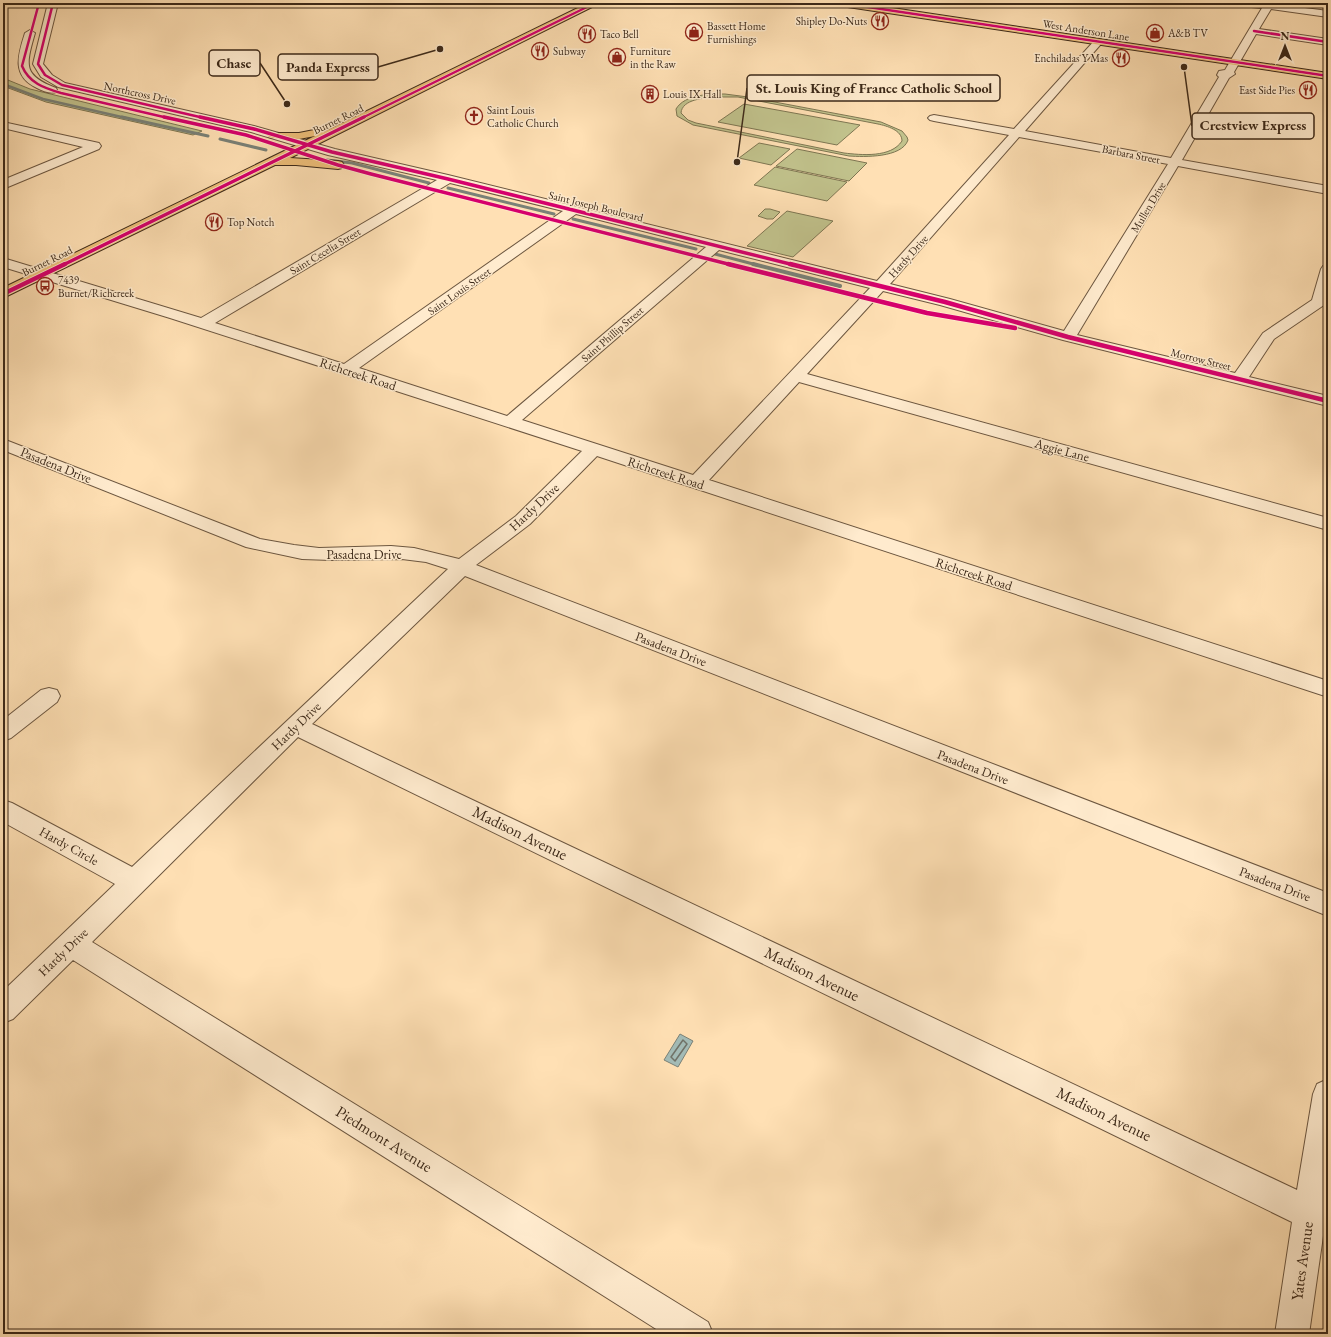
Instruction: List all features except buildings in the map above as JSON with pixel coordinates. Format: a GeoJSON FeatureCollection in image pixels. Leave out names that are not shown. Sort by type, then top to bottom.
{"type":"FeatureCollection","features":[{"type":"Feature","properties":{"kind":"main road","name":"Burnet Road"},"geometry":{"type":"LineString","coordinates":[[3,294],[595,3]]}},
{"type":"Feature","properties":{"kind":"main road","name":"West Anderson Lane"},"geometry":{"type":"LineString","coordinates":[[840,3],[1328,76]]}},
{"type":"Feature","properties":{"kind":"main road"},"geometry":{"type":"LineString","coordinates":[[272,135],[299,136],[349,124]]}},
{"type":"Feature","properties":{"kind":"main road"},"geometry":{"type":"LineString","coordinates":[[272,162],[293,161],[338,165]]}},
{"type":"Feature","properties":{"kind":"street","name":"Northcross Drive"},"geometry":{"type":"LineString","coordinates":[[39,3],[22,66],[25,74],[41,86],[164,109],[233,124],[307,145]]}},
{"type":"Feature","properties":{"kind":"street","name":"Northcross Drive"},"geometry":{"type":"LineString","coordinates":[[53,3],[38,64],[41,71],[55,82],[78,94],[152,114],[246,134],[295,151]]}},
{"type":"Feature","properties":{"kind":"street"},"geometry":{"type":"LineString","coordinates":[[1241,3],[1269,5],[1328,14]]}},
{"type":"Feature","properties":{"kind":"street","name":"Mullen Drive"},"geometry":{"type":"LineString","coordinates":[[1068,337],[1269,5]]}},
{"type":"Feature","properties":{"kind":"street"},"geometry":{"type":"LineString","coordinates":[[1254,31],[1328,42]]}},
{"type":"Feature","properties":{"kind":"street"},"geometry":{"type":"LineString","coordinates":[[28,40],[44,38]]}},
{"type":"Feature","properties":{"kind":"street","name":"Hardy Drive"},"geometry":{"type":"LineString","coordinates":[[696,483],[880,287],[1098,42]]}},
{"type":"Feature","properties":{"kind":"street"},"geometry":{"type":"LineString","coordinates":[[152,114],[164,109]]}},
{"type":"Feature","properties":{"kind":"street","name":"Barbara Street"},"geometry":{"type":"LineString","coordinates":[[934,118],[1019,132],[1328,190]]}},
{"type":"Feature","properties":{"kind":"street"},"geometry":{"type":"LineString","coordinates":[[3,125],[95,146],[3,185]]}},
{"type":"Feature","properties":{"kind":"street","name":"Saint Joseph Boulevard"},"geometry":{"type":"LineString","coordinates":[[307,145],[880,287]]}},
{"type":"Feature","properties":{"kind":"street","name":"Saint Joseph Boulevard"},"geometry":{"type":"LineString","coordinates":[[295,151],[338,165],[431,189],[869,299]]}},
{"type":"Feature","properties":{"kind":"street","name":"Saint Cecelia Street"},"geometry":{"type":"LineString","coordinates":[[202,324],[448,179]]}},
{"type":"Feature","properties":{"kind":"street","name":"Saint Louis Street"},"geometry":{"type":"LineString","coordinates":[[346,370],[572,211]]}},
{"type":"Feature","properties":{"kind":"street","name":"Saint Phillip Street"},"geometry":{"type":"LineString","coordinates":[[510,422],[715,246]]}},
{"type":"Feature","properties":{"kind":"street","name":"Richcreek Road"},"geometry":{"type":"LineString","coordinates":[[3,262],[594,449],[1328,689]]}},
{"type":"Feature","properties":{"kind":"street"},"geometry":{"type":"LineString","coordinates":[[1239,379],[1268,336],[1324,303],[1328,269]]}},
{"type":"Feature","properties":{"kind":"street","name":"Morrow Street"},"geometry":{"type":"LineString","coordinates":[[880,287],[945,302],[1068,337],[1328,401]]}},
{"type":"Feature","properties":{"kind":"street","name":"Morrow Street"},"geometry":{"type":"LineString","coordinates":[[869,299],[927,313],[1068,337]]}},
{"type":"Feature","properties":{"kind":"street","name":"Aggie Lane"},"geometry":{"type":"LineString","coordinates":[[795,376],[1328,524]]}},
{"type":"Feature","properties":{"kind":"street","name":"Pasadena Drive"},"geometry":{"type":"LineString","coordinates":[[3,444],[253,543],[284,551],[319,554],[394,552],[416,554],[462,567],[1328,905]]}},
{"type":"Feature","properties":{"kind":"street","name":"Hardy Drive"},"geometry":{"type":"LineString","coordinates":[[3,1010],[295,726],[462,567],[478,553],[523,520],[594,449]]}},
{"type":"Feature","properties":{"kind":"street"},"geometry":{"type":"LineString","coordinates":[[3,732],[49,696]]}},
{"type":"Feature","properties":{"kind":"street","name":"Madison Avenue"},"geometry":{"type":"LineString","coordinates":[[295,726],[1319,1217]]}},
{"type":"Feature","properties":{"kind":"street","name":"Hardy Circle"},"geometry":{"type":"LineString","coordinates":[[3,810],[136,882]]}},
{"type":"Feature","properties":{"kind":"street","name":"Piedmont Avenue"},"geometry":{"type":"LineString","coordinates":[[72,944],[696,1334]]}},
{"type":"Feature","properties":{"kind":"street","name":"Yates Avenue"},"geometry":{"type":"LineString","coordinates":[[1292,1334],[1319,1217],[1328,1094]]}},
{"type":"Feature","properties":{"kind":"green space"},"geometry":{"type":"Polygon","coordinates":[[[3,78],[30,89],[202,131],[193,135],[46,102],[3,86],[3,78]]]}},
{"type":"Feature","properties":{"kind":"green space"},"geometry":{"type":"Polygon","coordinates":[[[725,94],[881,122],[902,131],[908,140],[904,146],[891,153],[873,156],[849,156],[693,125],[677,116],[676,109],[685,100],[698,96],[725,94]],[[715,97],[695,100],[685,105],[682,108],[681,113],[688,120],[696,123],[844,153],[867,155],[883,153],[891,150],[902,141],[900,134],[890,127],[738,97],[715,97]]]}},
{"type":"Feature","properties":{"kind":"green space"},"geometry":{"type":"Polygon","coordinates":[[[744,104],[860,125],[837,145],[718,122],[744,104]]]}},
{"type":"Feature","properties":{"kind":"green space"},"geometry":{"type":"Polygon","coordinates":[[[759,143],[790,149],[771,165],[739,158],[759,143]]]}},
{"type":"Feature","properties":{"kind":"green space"},"geometry":{"type":"Polygon","coordinates":[[[797,149],[867,163],[849,181],[776,166],[797,149]]]}},
{"type":"Feature","properties":{"kind":"green space"},"geometry":{"type":"Polygon","coordinates":[[[775,167],[847,182],[827,201],[754,185],[775,167]]]}},
{"type":"Feature","properties":{"kind":"green space"},"geometry":{"type":"Polygon","coordinates":[[[765,209],[780,212],[773,219],[758,216],[765,209]]]}},
{"type":"Feature","properties":{"kind":"green space"},"geometry":{"type":"Polygon","coordinates":[[[787,211],[833,221],[793,257],[747,246],[787,211]]]}},
{"type":"Feature","properties":{"kind":"water"},"geometry":{"type":"Polygon","coordinates":[[[680,1034],[693,1041],[678,1067],[664,1060],[680,1034]]]}},
{"type":"Feature","properties":{"kind":"waterway"},"geometry":{"type":"LineString","coordinates":[[3,84],[43,99],[126,118]]}},
{"type":"Feature","properties":{"kind":"waterway"},"geometry":{"type":"LineString","coordinates":[[122,117],[208,136]]}},
{"type":"Feature","properties":{"kind":"waterway"},"geometry":{"type":"LineString","coordinates":[[220,139],[266,150]]}},
{"type":"Feature","properties":{"kind":"waterway"},"geometry":{"type":"LineString","coordinates":[[327,160],[352,163],[429,183]]}},
{"type":"Feature","properties":{"kind":"waterway"},"geometry":{"type":"LineString","coordinates":[[448,188],[554,214]]}},
{"type":"Feature","properties":{"kind":"waterway"},"geometry":{"type":"LineString","coordinates":[[573,219],[696,249]]}},
{"type":"Feature","properties":{"kind":"waterway"},"geometry":{"type":"LineString","coordinates":[[715,254],[757,265]]}},
{"type":"Feature","properties":{"kind":"waterway"},"geometry":{"type":"LineString","coordinates":[[753,264],[840,286]]}},
{"type":"Feature","properties":{"kind":"cycle path"},"geometry":{"type":"LineString","coordinates":[[39,3],[22,66],[30,79],[52,91],[246,135],[338,165],[371,174],[869,299],[927,313],[1015,328]]}},
{"type":"Feature","properties":{"kind":"cycle path"},"geometry":{"type":"LineString","coordinates":[[53,3],[38,64],[45,75],[62,85],[254,129],[332,152],[448,179],[945,302],[1068,337],[1328,401]]}},
{"type":"Feature","properties":{"kind":"cycle path"},"geometry":{"type":"LineString","coordinates":[[3,294],[595,3]]}},
{"type":"Feature","properties":{"kind":"cycle path"},"geometry":{"type":"LineString","coordinates":[[841,3],[1328,76]]}},
{"type":"Feature","properties":{"kind":"cycle path"},"geometry":{"type":"LineString","coordinates":[[1254,31],[1328,42]]}},
{"type":"Feature","properties":{"kind":"place","name":"Shipley Do-Nuts"},"geometry":{"type":"Point","coordinates":[880,21]}},
{"type":"Feature","properties":{"kind":"place","name":"Bassett Home Furnishings"},"geometry":{"type":"Point","coordinates":[694,32]}},
{"type":"Feature","properties":{"kind":"place","name":"A&B TV"},"geometry":{"type":"Point","coordinates":[1155,33]}},
{"type":"Feature","properties":{"kind":"place","name":"Taco Bell"},"geometry":{"type":"Point","coordinates":[587,34]}},
{"type":"Feature","properties":{"kind":"place","name":"Panda Express"},"geometry":{"type":"Point","coordinates":[440,49]}},
{"type":"Feature","properties":{"kind":"place","name":"Subway"},"geometry":{"type":"Point","coordinates":[540,51]}},
{"type":"Feature","properties":{"kind":"place","name":"Furniture in the Raw"},"geometry":{"type":"Point","coordinates":[617,57]}},
{"type":"Feature","properties":{"kind":"place","name":"Enchiladas Y Mas"},"geometry":{"type":"Point","coordinates":[1121,58]}},
{"type":"Feature","properties":{"kind":"place","name":"Crestview Express"},"geometry":{"type":"Point","coordinates":[1184,67]}},
{"type":"Feature","properties":{"kind":"place","name":"East Side Pies"},"geometry":{"type":"Point","coordinates":[1308,90]}},
{"type":"Feature","properties":{"kind":"place","name":"Louis IX Hall"},"geometry":{"type":"Point","coordinates":[650,94]}},
{"type":"Feature","properties":{"kind":"place","name":"Chase"},"geometry":{"type":"Point","coordinates":[287,104]}},
{"type":"Feature","properties":{"kind":"place","name":"Saint Louis Catholic Church"},"geometry":{"type":"Point","coordinates":[474,116]}},
{"type":"Feature","properties":{"kind":"place","name":"St. Louis King of France Catholic School"},"geometry":{"type":"Point","coordinates":[737,162]}},
{"type":"Feature","properties":{"kind":"place","name":"Top Notch"},"geometry":{"type":"Point","coordinates":[214,222]}},
{"type":"Feature","properties":{"kind":"place","name":"7439 Burnet/Richcreek"},"geometry":{"type":"Point","coordinates":[45,286]}}]}
